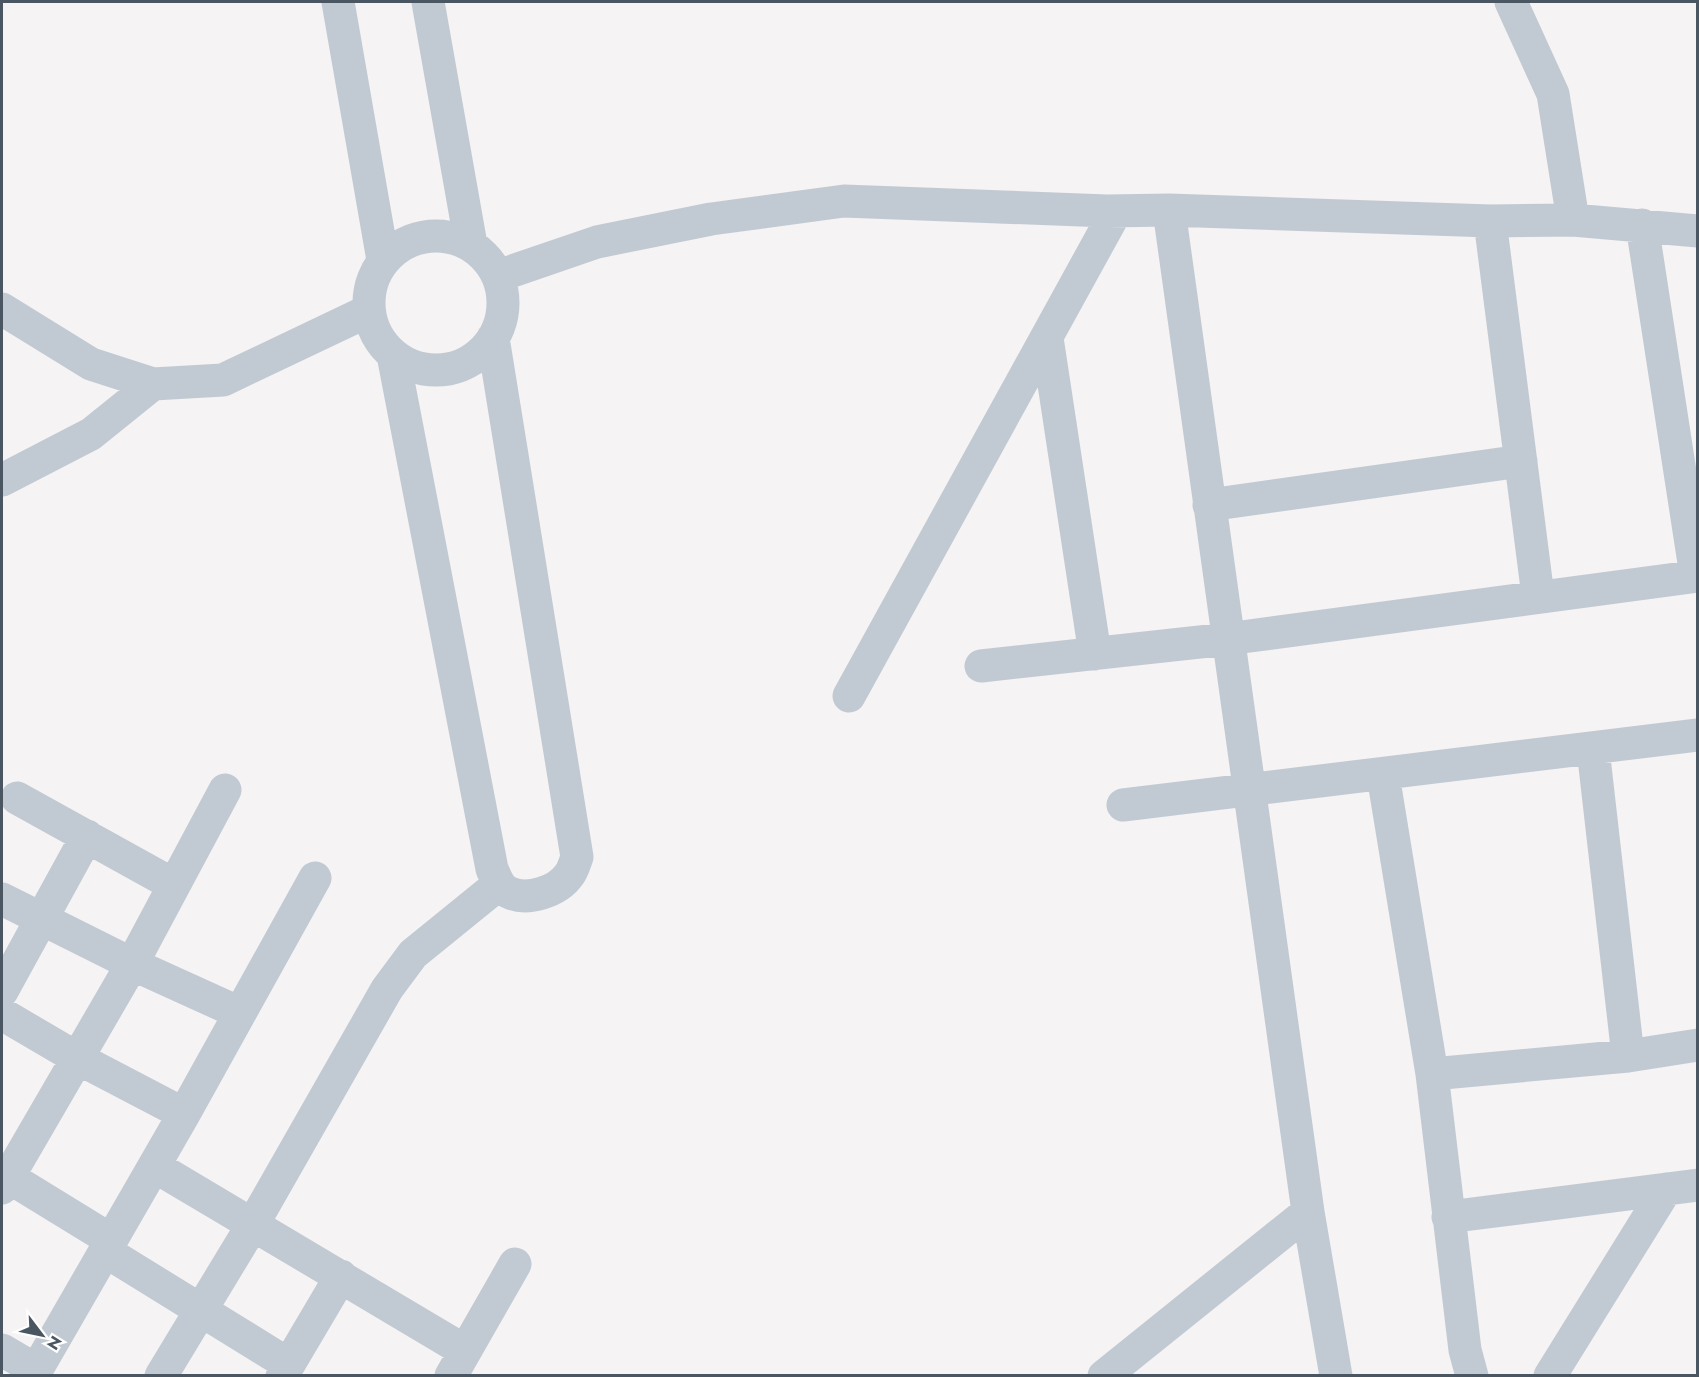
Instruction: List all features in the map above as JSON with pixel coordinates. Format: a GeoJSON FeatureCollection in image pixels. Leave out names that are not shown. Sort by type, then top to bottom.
{"type":"FeatureCollection","features":[{"type":"Feature","properties":{"kind":"street"},"geometry":{"type":"LineString","coordinates":[[338,2],[383,260]]}},
{"type":"Feature","properties":{"kind":"street"},"geometry":{"type":"LineString","coordinates":[[428,2],[471,244]]}},
{"type":"Feature","properties":{"kind":"street"},"geometry":{"type":"LineString","coordinates":[[1511,2],[1553,94],[1573,220]]}},
{"type":"Feature","properties":{"kind":"street"},"geometry":{"type":"LineString","coordinates":[[498,276],[597,242],[711,219],[844,201],[1490,221],[1573,220],[1698,231]]}},
{"type":"Feature","properties":{"kind":"street"},"geometry":{"type":"LineString","coordinates":[[1169,210],[1308,1212],[1336,1376]]}},
{"type":"Feature","properties":{"kind":"street"},"geometry":{"type":"LineString","coordinates":[[849,696],[1116,211]]}},
{"type":"Feature","properties":{"kind":"street"},"geometry":{"type":"LineString","coordinates":[[1490,221],[1538,596]]}},
{"type":"Feature","properties":{"kind":"street"},"geometry":{"type":"LineString","coordinates":[[981,666],[1227,639],[1696,576],[1642,225]]}},
{"type":"Feature","properties":{"kind":"street"},"geometry":{"type":"LineString","coordinates":[[430,235],[452,236],[471,244],[487,258],[498,276],[504,297],[502,318],[494,338],[480,355],[461,366],[441,370],[407,364],[393,355],[381,343],[369,311],[369,293],[383,260],[396,248],[413,239],[430,235]]}},
{"type":"Feature","properties":{"kind":"street"},"geometry":{"type":"LineString","coordinates":[[2,309],[91,364],[153,384],[223,380],[369,311]]}},
{"type":"Feature","properties":{"kind":"street"},"geometry":{"type":"LineString","coordinates":[[393,355],[492,869],[498,885],[508,893],[521,896],[539,894],[556,888],[570,874],[577,857],[494,338]]}},
{"type":"Feature","properties":{"kind":"street"},"geometry":{"type":"LineString","coordinates":[[1047,338],[1095,654]]}},
{"type":"Feature","properties":{"kind":"street"},"geometry":{"type":"LineString","coordinates":[[2,480],[91,434],[121,413],[153,384]]}},
{"type":"Feature","properties":{"kind":"street"},"geometry":{"type":"LineString","coordinates":[[1209,505],[1521,461]]}},
{"type":"Feature","properties":{"kind":"street"},"geometry":{"type":"LineString","coordinates":[[1123,805],[1698,735]]}},
{"type":"Feature","properties":{"kind":"street"},"geometry":{"type":"LineString","coordinates":[[1593,749],[1628,1056]]}},
{"type":"Feature","properties":{"kind":"street"},"geometry":{"type":"LineString","coordinates":[[1383,775],[1432,1074],[1462,1367]]}},
{"type":"Feature","properties":{"kind":"street"},"geometry":{"type":"LineString","coordinates":[[225,790],[132,964],[4,1179],[201,1309],[285,1370],[341,1276]]}},
{"type":"Feature","properties":{"kind":"street"},"geometry":{"type":"LineString","coordinates":[[17,798],[174,885]]}},
{"type":"Feature","properties":{"kind":"street"},"geometry":{"type":"LineString","coordinates":[[2,991],[87,836]]}},
{"type":"Feature","properties":{"kind":"street"},"geometry":{"type":"LineString","coordinates":[[2,1350],[35,1373],[184,1114],[315,878]]}},
{"type":"Feature","properties":{"kind":"street"},"geometry":{"type":"LineString","coordinates":[[161,1376],[253,1224],[387,989],[413,954],[498,885]]}},
{"type":"Feature","properties":{"kind":"street"},"geometry":{"type":"LineString","coordinates":[[2,899],[42,921],[240,1013]]}},
{"type":"Feature","properties":{"kind":"street"},"geometry":{"type":"LineString","coordinates":[[2,1014],[77,1058],[184,1114]]}},
{"type":"Feature","properties":{"kind":"street"},"geometry":{"type":"LineString","coordinates":[[1432,1074],[1628,1056],[1698,1045]]}},
{"type":"Feature","properties":{"kind":"street"},"geometry":{"type":"LineString","coordinates":[[154,1166],[341,1276],[458,1363],[515,1264]]}},
{"type":"Feature","properties":{"kind":"street"},"geometry":{"type":"LineString","coordinates":[[1448,1217],[1682,1187]]}},
{"type":"Feature","properties":{"kind":"street"},"geometry":{"type":"LineString","coordinates":[[1550,1376],[1682,1187]]}},
{"type":"Feature","properties":{"kind":"street"},"geometry":{"type":"LineString","coordinates":[[1104,1376],[1308,1212]]}}]}
